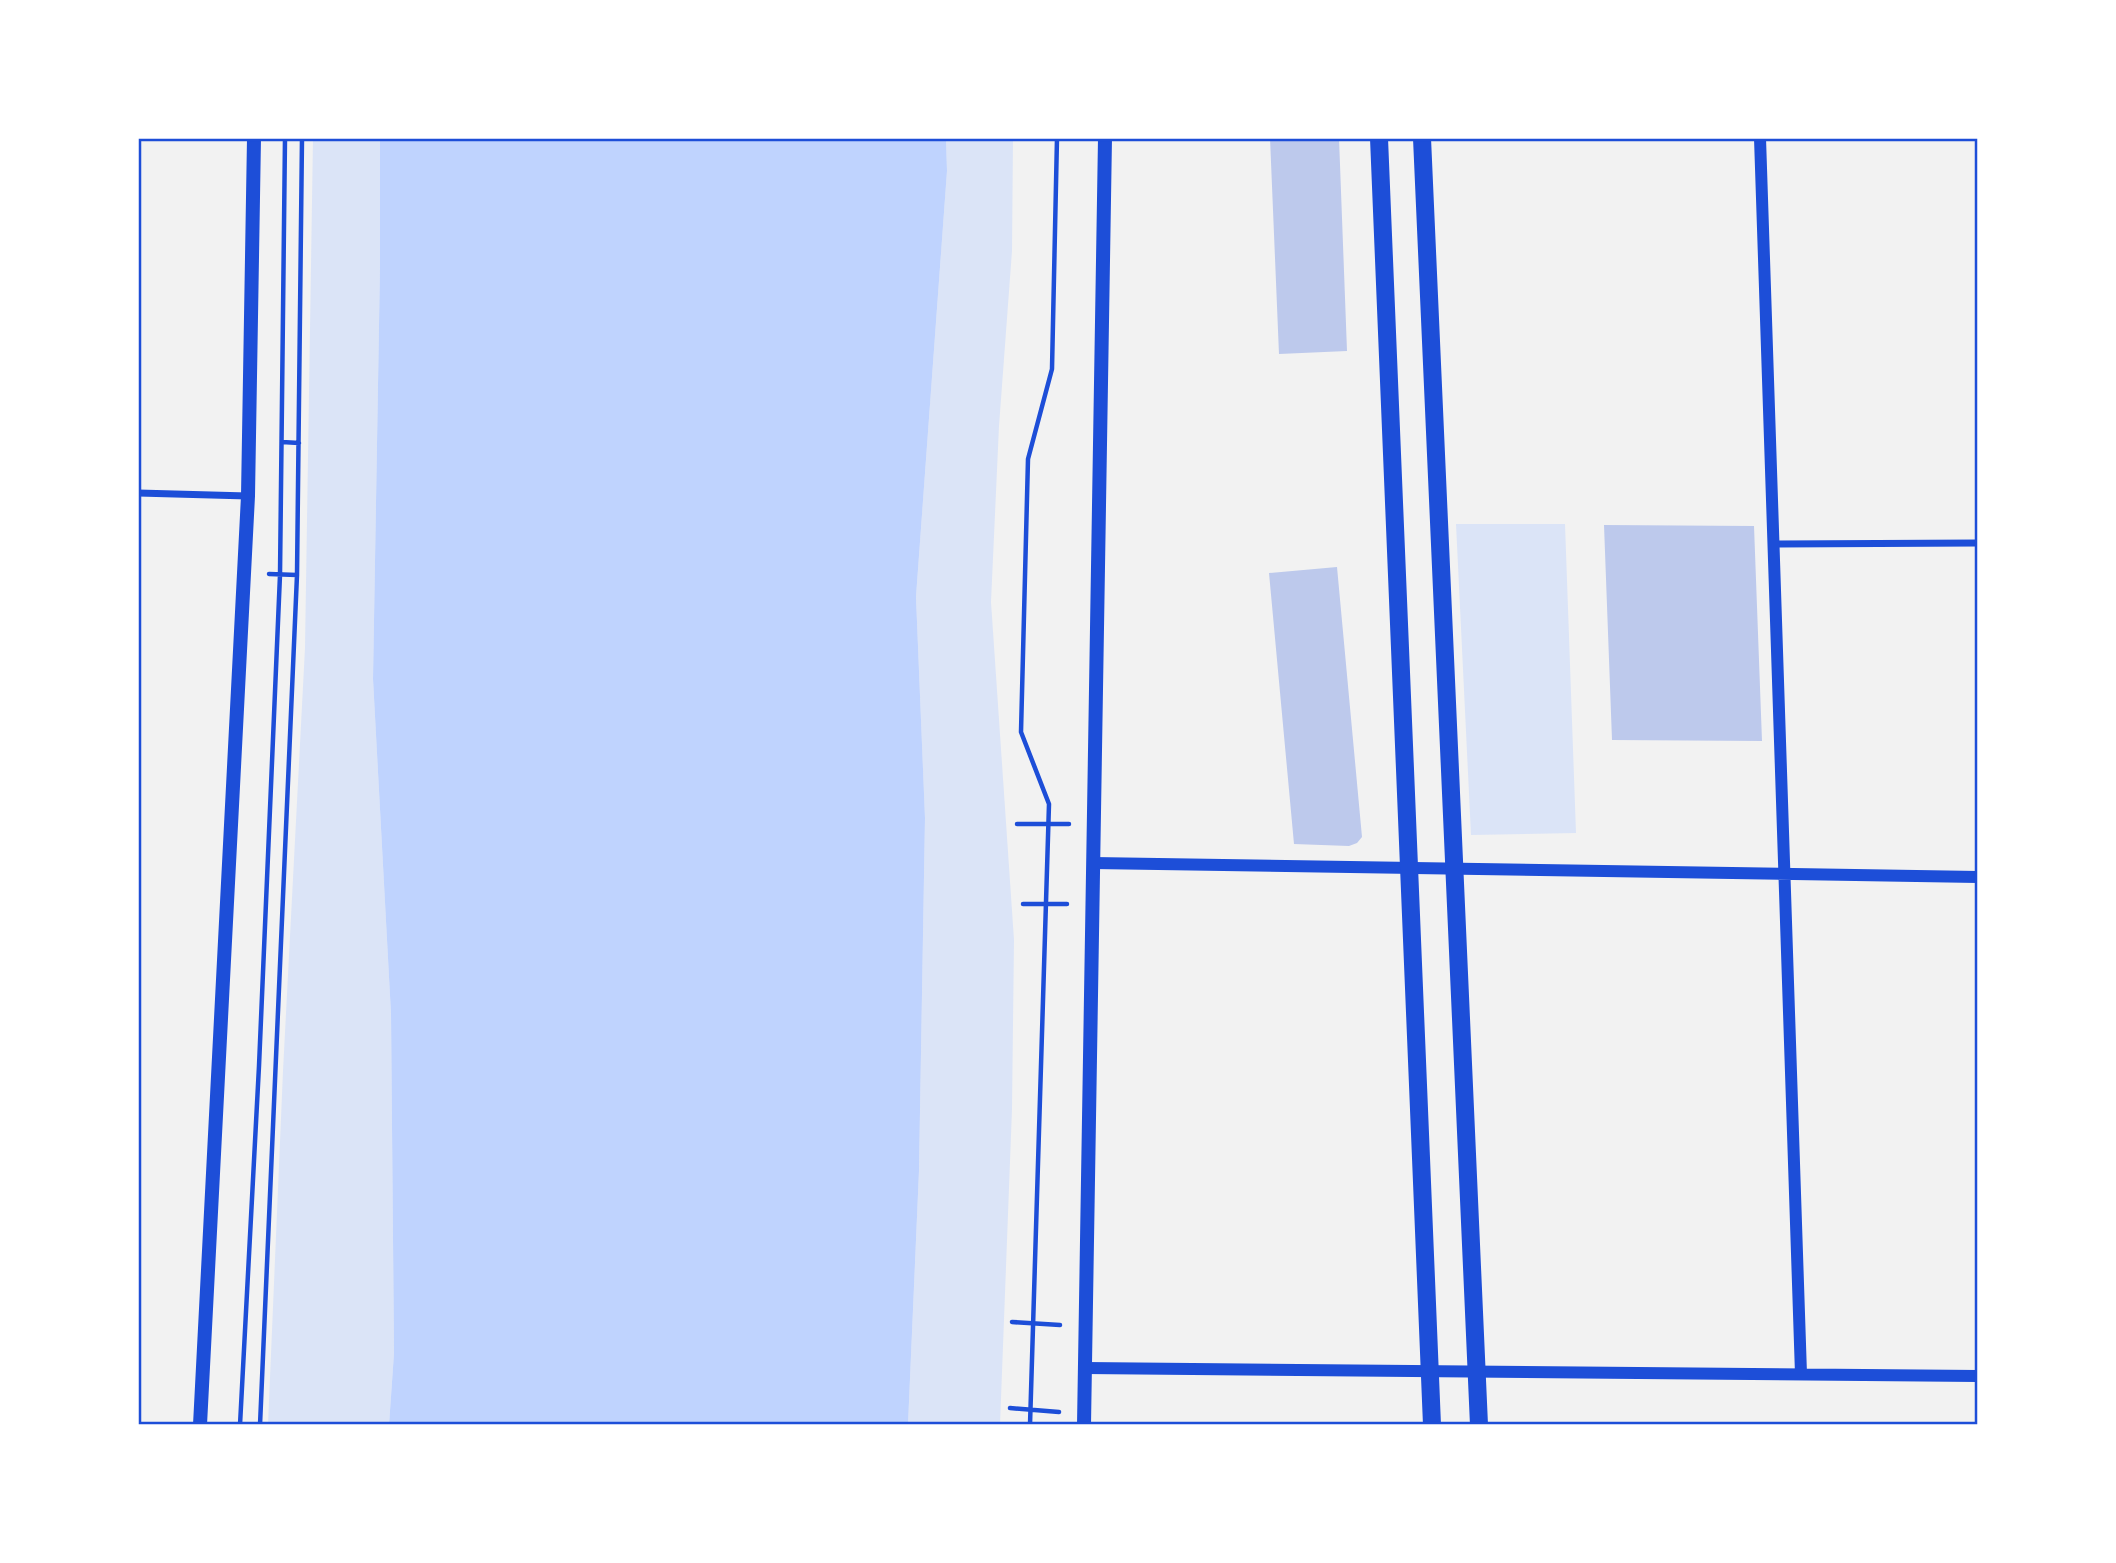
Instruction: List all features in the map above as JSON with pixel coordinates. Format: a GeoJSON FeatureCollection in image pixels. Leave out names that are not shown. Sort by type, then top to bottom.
{"type":"FeatureCollection","features":[{"type":"Feature","properties":{"kind":"main road"},"geometry":{"type":"LineString","coordinates":[[200,1425],[248,496],[254,138]]}},
{"type":"Feature","properties":{"kind":"main road"},"geometry":{"type":"LineString","coordinates":[[1084,1420],[1105,138]]}},
{"type":"Feature","properties":{"kind":"main road"},"geometry":{"type":"LineString","coordinates":[[1378,138],[1432,1425]]}},
{"type":"Feature","properties":{"kind":"main road"},"geometry":{"type":"LineString","coordinates":[[1422,138],[1479,1425]]}},
{"type":"Feature","properties":{"kind":"street"},"geometry":{"type":"LineString","coordinates":[[1760,138],[1801,1374]]}},
{"type":"Feature","properties":{"kind":"street"},"geometry":{"type":"LineString","coordinates":[[138,493],[248,496]]}},
{"type":"Feature","properties":{"kind":"street"},"geometry":{"type":"LineString","coordinates":[[1773,544],[1978,543]]}},
{"type":"Feature","properties":{"kind":"street"},"geometry":{"type":"LineString","coordinates":[[1093,863],[1978,877]]}},
{"type":"Feature","properties":{"kind":"street"},"geometry":{"type":"LineString","coordinates":[[1085,1368],[1978,1376]]}},
{"type":"Feature","properties":{"kind":"path"},"geometry":{"type":"LineString","coordinates":[[240,1425],[260,1052],[280,575],[285,138]]}},
{"type":"Feature","properties":{"kind":"path"},"geometry":{"type":"LineString","coordinates":[[260,1425],[297,575],[302,138]]}},
{"type":"Feature","properties":{"kind":"path"},"geometry":{"type":"LineString","coordinates":[[1030,1425],[1049,804],[1021,732],[1028,459],[1052,369],[1057,138]]}},
{"type":"Feature","properties":{"kind":"path"},"geometry":{"type":"LineString","coordinates":[[1017,824],[1094,824]]}},
{"type":"Feature","properties":{"kind":"path"},"geometry":{"type":"LineString","coordinates":[[1023,904],[1092,905]]}},
{"type":"Feature","properties":{"kind":"path"},"geometry":{"type":"LineString","coordinates":[[1012,1322],[1085,1327]]}},
{"type":"Feature","properties":{"kind":"path"},"geometry":{"type":"LineString","coordinates":[[1010,1408],[1084,1420]]}},
{"type":"Feature","properties":{"kind":"shaded area"},"geometry":{"type":"Polygon","coordinates":[[[313,138],[380,138],[373,679],[391,1014],[394,1353],[389,1425],[268,1425],[305,648],[313,138]]]}},
{"type":"Feature","properties":{"kind":"shaded area"},"geometry":{"type":"Polygon","coordinates":[[[946,138],[1013,138],[1012,251],[999,426],[991,602],[1014,940],[1012,1109],[1000,1425],[908,1425],[919,1171],[925,819],[916,597],[947,171],[946,138]]]}},
{"type":"Feature","properties":{"kind":"shaded area"},"geometry":{"type":"Polygon","coordinates":[[[1456,524],[1565,524],[1576,833],[1471,835],[1456,524]]]}},
{"type":"Feature","properties":{"kind":"water"},"geometry":{"type":"Polygon","coordinates":[[[380,138],[946,138],[947,171],[916,597],[925,818],[919,1171],[908,1425],[389,1425],[394,1353],[391,1014],[373,679],[380,138]]]}},
{"type":"Feature","properties":{"kind":"building"},"geometry":{"type":"Polygon","coordinates":[[[1270,138],[1339,138],[1347,351],[1279,354],[1270,138]]]}},
{"type":"Feature","properties":{"kind":"building"},"geometry":{"type":"Polygon","coordinates":[[[1604,525],[1754,526],[1762,741],[1612,740],[1604,525]]]}},
{"type":"Feature","properties":{"kind":"building"},"geometry":{"type":"Polygon","coordinates":[[[1337,567],[1362,837],[1349,846],[1294,844],[1269,573],[1337,567]]]}}]}
